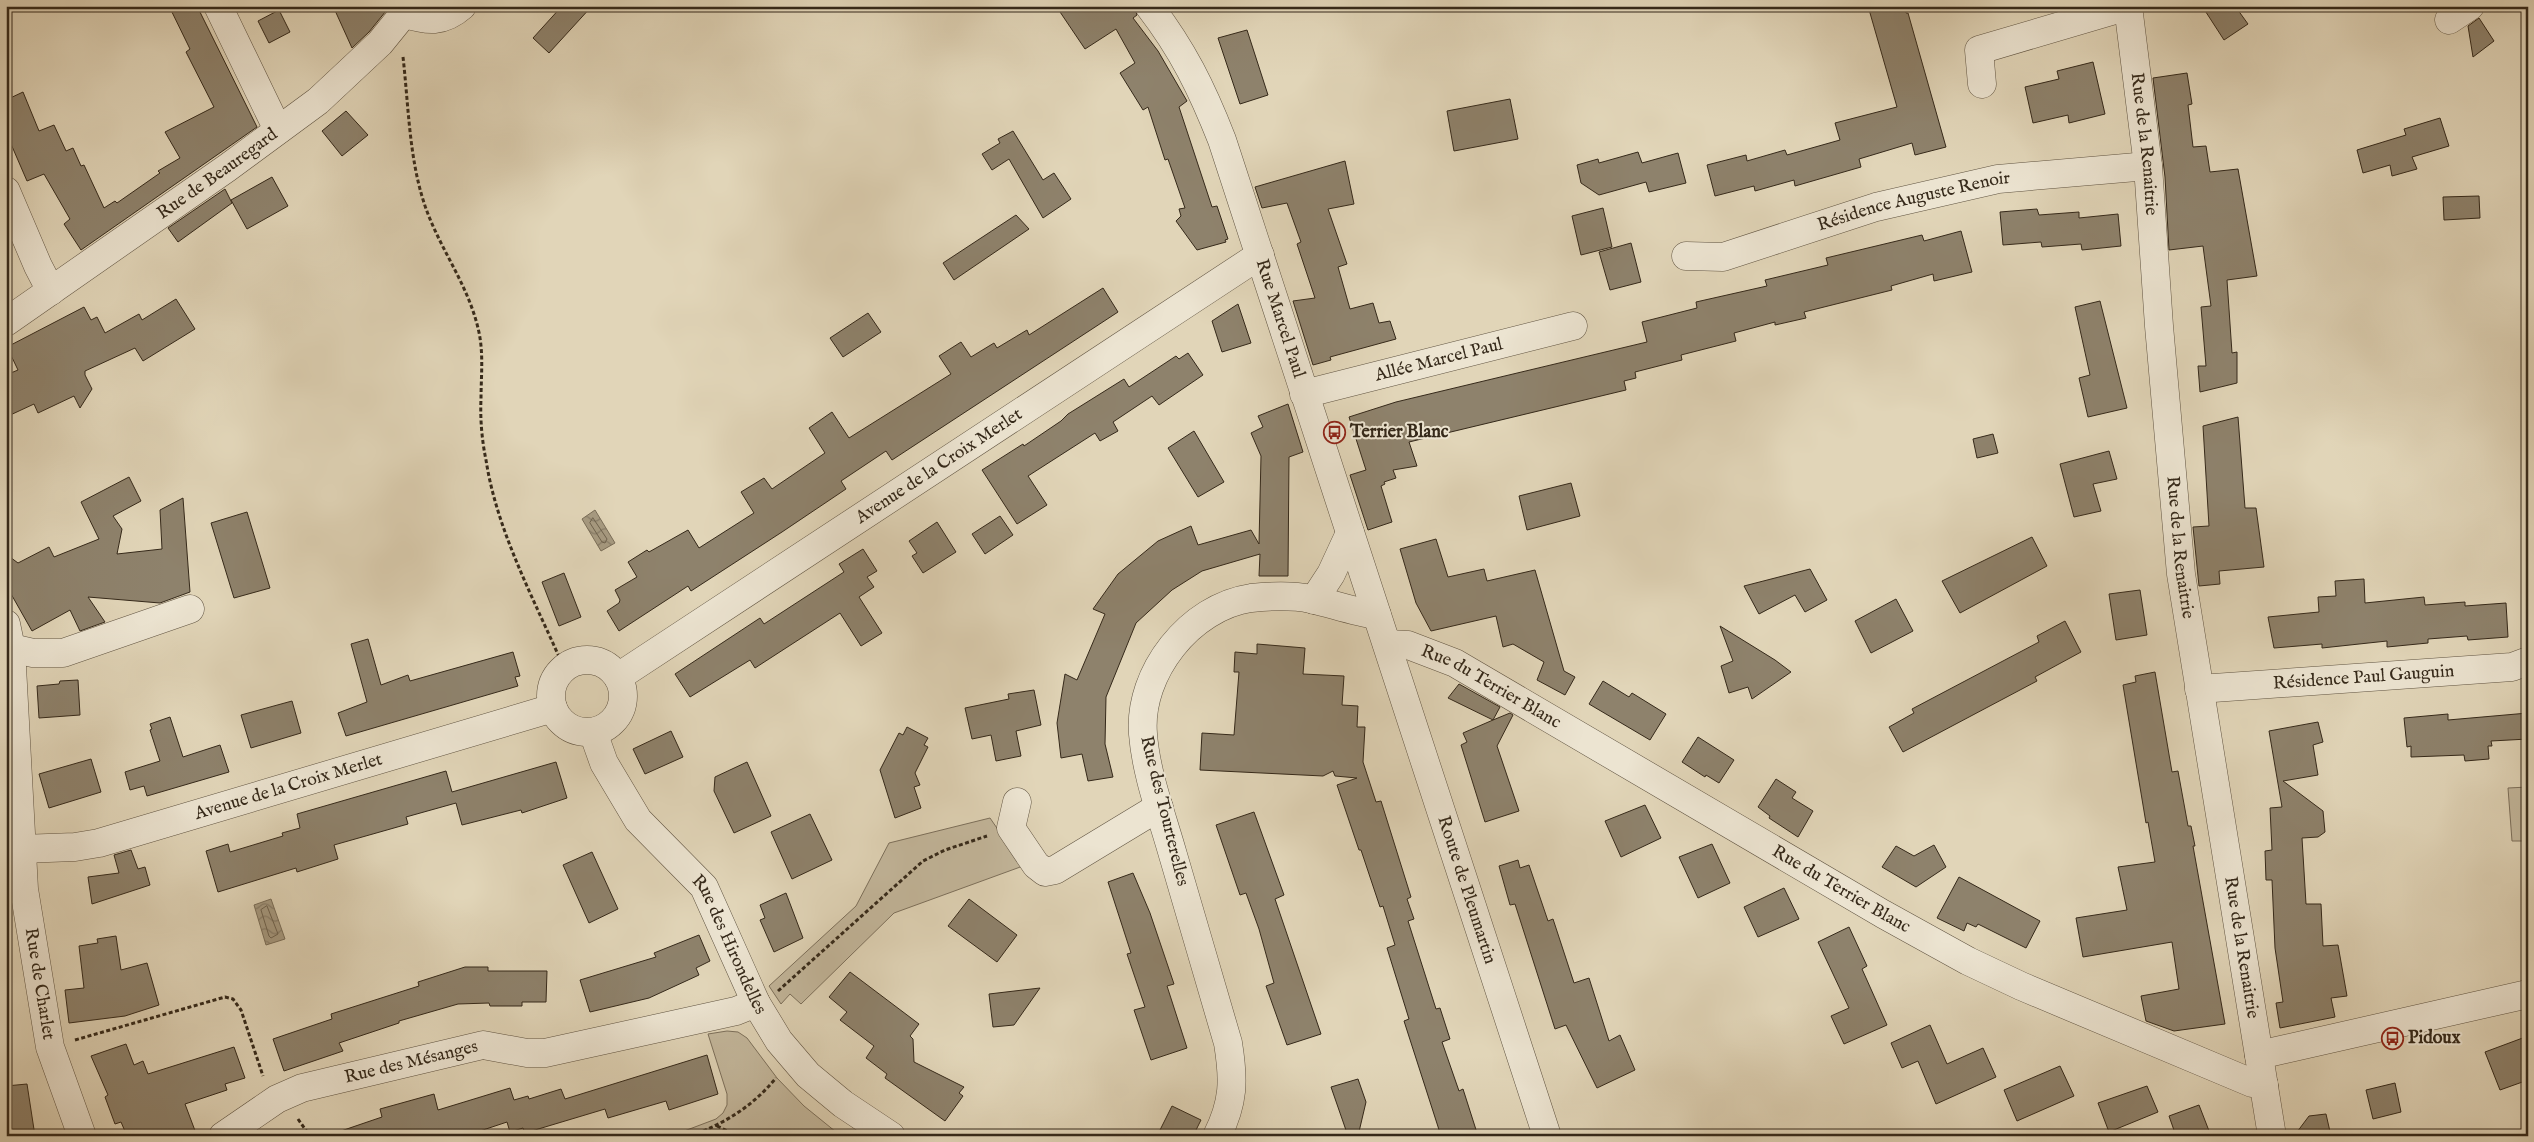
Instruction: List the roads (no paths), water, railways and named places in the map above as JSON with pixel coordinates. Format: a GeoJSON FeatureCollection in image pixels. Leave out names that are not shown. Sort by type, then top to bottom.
{"type":"FeatureCollection","features":[{"type":"Feature","properties":{"kind":"street"},"geometry":{"type":"LineString","coordinates":[[218,6],[278,130]]}},
{"type":"Feature","properties":{"kind":"street"},"geometry":{"type":"LineString","coordinates":[[405,14],[434,20],[447,16],[462,6]]}},
{"type":"Feature","properties":{"kind":"street","name":"Rue Marcel Paul"},"geometry":{"type":"LineString","coordinates":[[1149,6],[1184,56],[1204,92],[1260,255],[1387,644]]}},
{"type":"Feature","properties":{"kind":"street","name":"Rue de la Renaitrie"},"geometry":{"type":"LineString","coordinates":[[1982,84],[1980,50],[2128,6],[2148,166],[2159,326],[2181,574],[2264,1085]]}},
{"type":"Feature","properties":{"kind":"street","name":"Rue de Beauregard"},"geometry":{"type":"LineString","coordinates":[[6,322],[318,101],[350,74],[405,14]]}},
{"type":"Feature","properties":{"kind":"street","name":"Résidence Auguste Renoir"},"geometry":{"type":"LineString","coordinates":[[1686,256],[1723,257],[1876,207],[1998,179],[2148,166]]}},
{"type":"Feature","properties":{"kind":"street"},"geometry":{"type":"LineString","coordinates":[[6,191],[38,266],[51,291]]}},
{"type":"Feature","properties":{"kind":"street","name":"Avenue de la Croix Merlet"},"geometry":{"type":"LineString","coordinates":[[618,677],[1260,255]]}},
{"type":"Feature","properties":{"kind":"street","name":"Allée Marcel Paul"},"geometry":{"type":"LineString","coordinates":[[1304,394],[1573,326]]}},
{"type":"Feature","properties":{"kind":"street"},"geometry":{"type":"LineString","coordinates":[[1314,600],[1331,574],[1350,534]]}},
{"type":"Feature","properties":{"kind":"street","name":"Rue des Tourterelles"},"geometry":{"type":"LineString","coordinates":[[1217,1136],[1232,1098],[1233,1074],[1228,1043],[1159,808],[1143,733],[1145,706],[1151,684],[1166,654],[1194,624],[1229,604],[1269,596],[1314,600],[1358,613],[1377,615]]}},
{"type":"Feature","properties":{"kind":"street","name":"Rue de Charlet"},"geometry":{"type":"LineString","coordinates":[[8,636],[42,654],[63,653],[190,609]]}},
{"type":"Feature","properties":{"kind":"street","name":"Rue de Charlet"},"geometry":{"type":"LineString","coordinates":[[8,636],[24,889],[50,1047],[82,1136]]}},
{"type":"Feature","properties":{"kind":"street","name":"Rue du Terrier Blanc"},"geometry":{"type":"LineString","coordinates":[[1387,644],[1408,645],[1455,663],[1883,914],[1968,961],[2021,986],[2252,1083],[2264,1085]]}},
{"type":"Feature","properties":{"kind":"street","name":"Route de Pleumartin"},"geometry":{"type":"LineString","coordinates":[[1387,644],[1547,1136]]}},
{"type":"Feature","properties":{"kind":"street"},"geometry":{"type":"LineString","coordinates":[[593,660],[605,664],[618,677],[624,697],[621,711],[606,727],[593,732],[580,732],[568,728],[552,708],[550,696],[553,683],[564,668],[574,662],[593,660]]}},
{"type":"Feature","properties":{"kind":"street","name":"Résidence Paul Gauguin"},"geometry":{"type":"LineString","coordinates":[[2199,689],[2512,667],[2528,661]]}},
{"type":"Feature","properties":{"kind":"street","name":"Avenue de la Croix Merlet"},"geometry":{"type":"LineString","coordinates":[[21,849],[75,847],[100,843],[552,708]]}},
{"type":"Feature","properties":{"kind":"street","name":"Rue des Hirondelles"},"geometry":{"type":"LineString","coordinates":[[593,732],[604,763],[638,820],[704,887],[766,1023],[792,1059],[843,1104],[891,1136]]}},
{"type":"Feature","properties":{"kind":"street"},"geometry":{"type":"LineString","coordinates":[[1014,815],[1040,869],[1049,872],[1159,808]]}},
{"type":"Feature","properties":{"kind":"street"},"geometry":{"type":"LineString","coordinates":[[2259,1055],[2528,994]]}},
{"type":"Feature","properties":{"kind":"street","name":"Rue des Mésanges"},"geometry":{"type":"LineString","coordinates":[[223,1136],[277,1099],[302,1088],[473,1046],[494,1045],[527,1053],[545,1053],[736,1011],[756,1003]]}},
{"type":"Feature","properties":{"kind":"street"},"geometry":{"type":"LineString","coordinates":[[2264,1085],[2272,1136]]}},
{"type":"Feature","properties":{"kind":"water"},"geometry":{"type":"Polygon","coordinates":[[[595,510],[615,543],[601,551],[582,519],[595,510]]]}},
{"type":"Feature","properties":{"kind":"water"},"geometry":{"type":"Polygon","coordinates":[[[271,899],[285,939],[266,945],[254,905],[271,899]]]}},
{"type":"Feature","properties":{"kind":"place","name":"Terrier Blanc"},"geometry":{"type":"Point","coordinates":[1334,432]}},
{"type":"Feature","properties":{"kind":"place","name":"Pidoux"},"geometry":{"type":"Point","coordinates":[2392,1038]}}]}
